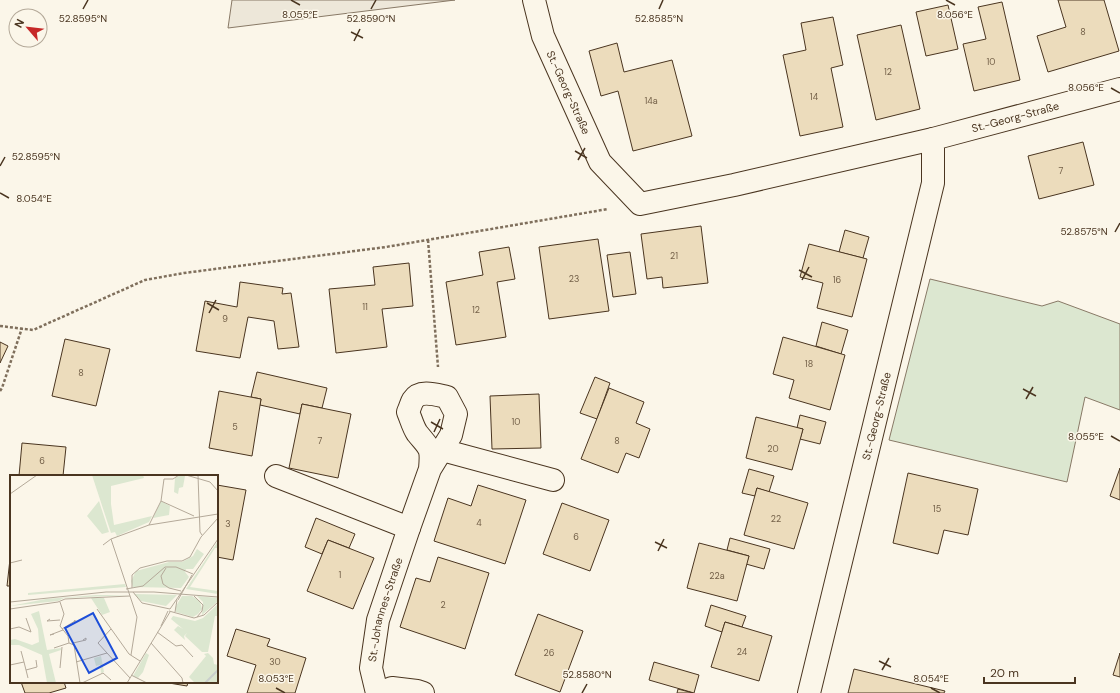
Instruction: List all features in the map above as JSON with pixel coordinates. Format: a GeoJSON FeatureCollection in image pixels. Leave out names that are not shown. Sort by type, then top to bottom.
{"type":"FeatureCollection","features":[{"type":"Feature","properties":{"kind":"street","name":"St.-Georg-Straße"},"geometry":{"type":"LineString","coordinates":[[534,0],[543,36],[600,162],[640,204],[734,185],[933,139],[1120,89]]}},
{"type":"Feature","properties":{"kind":"street","name":"St.-Georg-Straße"},"geometry":{"type":"LineString","coordinates":[[809,693],[933,183],[933,139]]}},
{"type":"Feature","properties":{"kind":"street","name":"St.-Johannes-Straße"},"geometry":{"type":"LineString","coordinates":[[378,693],[371,668],[378,620],[430,469],[432,455],[427,444],[416,432],[408,412],[413,398],[421,394],[433,394],[447,397],[456,414],[451,435],[430,469]]}},
{"type":"Feature","properties":{"kind":"street"},"geometry":{"type":"LineString","coordinates":[[442,450],[553,480]]}},
{"type":"Feature","properties":{"kind":"street"},"geometry":{"type":"LineString","coordinates":[[276,476],[409,528]]}},
{"type":"Feature","properties":{"kind":"street"},"geometry":{"type":"LineString","coordinates":[[378,693],[392,688],[423,693]]}},
{"type":"Feature","properties":{"kind":"path"},"geometry":{"type":"LineString","coordinates":[[0,326],[34,330],[146,280],[184,272],[386,247],[640,204]]}},
{"type":"Feature","properties":{"kind":"path"},"geometry":{"type":"LineString","coordinates":[[428,240],[440,396]]}},
{"type":"Feature","properties":{"kind":"path"},"geometry":{"type":"LineString","coordinates":[[0,391],[22,328]]}},
{"type":"Feature","properties":{"kind":"green space"},"geometry":{"type":"Polygon","coordinates":[[[930,279],[1042,306],[1058,301],[1120,324],[1120,410],[1085,397],[1067,482],[889,440],[930,279]]]}},
{"type":"Feature","properties":{"kind":"shaded area"},"geometry":{"type":"Polygon","coordinates":[[[232,0],[455,0],[228,28],[232,0]]]}},
{"type":"Feature","properties":{"kind":"building"},"geometry":{"type":"Polygon","coordinates":[[[1058,0],[1104,0],[1119,51],[1048,72],[1037,36],[1066,27],[1058,0]]]}},
{"type":"Feature","properties":{"kind":"building"},"geometry":{"type":"Polygon","coordinates":[[[1002,2],[1020,80],[974,91],[963,44],[986,39],[978,7],[1002,2]]]}},
{"type":"Feature","properties":{"kind":"building"},"geometry":{"type":"Polygon","coordinates":[[[948,5],[958,49],[926,56],[916,12],[948,5]]]}},
{"type":"Feature","properties":{"kind":"building"},"geometry":{"type":"Polygon","coordinates":[[[833,17],[843,65],[831,68],[843,127],[800,136],[783,55],[806,50],[801,23],[833,17]]]}},
{"type":"Feature","properties":{"kind":"building"},"geometry":{"type":"Polygon","coordinates":[[[901,25],[920,109],[876,120],[857,35],[901,25]]]}},
{"type":"Feature","properties":{"kind":"building"},"geometry":{"type":"Polygon","coordinates":[[[617,43],[624,72],[672,60],[692,136],[633,151],[618,91],[601,96],[589,51],[617,43]]]}},
{"type":"Feature","properties":{"kind":"building"},"geometry":{"type":"Polygon","coordinates":[[[1083,142],[1094,185],[1039,199],[1028,156],[1083,142]]]}},
{"type":"Feature","properties":{"kind":"building"},"geometry":{"type":"Polygon","coordinates":[[[701,226],[708,283],[663,288],[662,277],[647,279],[641,234],[701,226]]]}},
{"type":"Feature","properties":{"kind":"building"},"geometry":{"type":"Polygon","coordinates":[[[845,230],[869,237],[863,258],[839,252],[845,230]]]}},
{"type":"Feature","properties":{"kind":"building"},"geometry":{"type":"Polygon","coordinates":[[[598,239],[609,311],[549,319],[539,247],[598,239]]]}},
{"type":"Feature","properties":{"kind":"building"},"geometry":{"type":"Polygon","coordinates":[[[809,244],[867,259],[852,317],[817,308],[823,283],[800,277],[809,244]]]}},
{"type":"Feature","properties":{"kind":"building"},"geometry":{"type":"Polygon","coordinates":[[[509,247],[515,279],[497,282],[506,337],[456,345],[446,282],[483,275],[479,252],[509,247]]]}},
{"type":"Feature","properties":{"kind":"building"},"geometry":{"type":"Polygon","coordinates":[[[630,252],[636,294],[613,297],[607,255],[630,252]]]}},
{"type":"Feature","properties":{"kind":"building"},"geometry":{"type":"Polygon","coordinates":[[[409,263],[413,306],[382,309],[387,347],[336,353],[329,289],[375,285],[373,267],[409,263]]]}},
{"type":"Feature","properties":{"kind":"building"},"geometry":{"type":"Polygon","coordinates":[[[240,282],[283,288],[282,294],[291,293],[299,347],[278,349],[274,321],[248,317],[240,358],[196,351],[205,301],[237,307],[240,282]]]}},
{"type":"Feature","properties":{"kind":"building"},"geometry":{"type":"Polygon","coordinates":[[[822,322],[848,330],[841,354],[816,346],[822,322]]]}},
{"type":"Feature","properties":{"kind":"building"},"geometry":{"type":"Polygon","coordinates":[[[783,337],[845,355],[830,410],[789,398],[794,380],[773,374],[783,337]]]}},
{"type":"Feature","properties":{"kind":"building"},"geometry":{"type":"Polygon","coordinates":[[[65,339],[110,349],[96,406],[52,396],[65,339]]]}},
{"type":"Feature","properties":{"kind":"building"},"geometry":{"type":"Polygon","coordinates":[[[0,342],[8,346],[0,363],[0,342]]]}},
{"type":"Feature","properties":{"kind":"building"},"geometry":{"type":"Polygon","coordinates":[[[257,372],[327,388],[322,408],[302,404],[300,414],[260,405],[261,399],[251,397],[257,372]]]}},
{"type":"Feature","properties":{"kind":"building"},"geometry":{"type":"Polygon","coordinates":[[[595,377],[610,383],[597,419],[580,413],[595,377]]]}},
{"type":"Feature","properties":{"kind":"building"},"geometry":{"type":"Polygon","coordinates":[[[609,388],[644,402],[636,423],[650,429],[639,458],[626,453],[618,473],[581,459],[609,388]]]}},
{"type":"Feature","properties":{"kind":"building"},"geometry":{"type":"Polygon","coordinates":[[[219,391],[261,399],[252,456],[209,448],[219,391]]]}},
{"type":"Feature","properties":{"kind":"building"},"geometry":{"type":"Polygon","coordinates":[[[539,394],[541,448],[492,449],[490,396],[539,394]]]}},
{"type":"Feature","properties":{"kind":"building"},"geometry":{"type":"Polygon","coordinates":[[[302,404],[351,414],[338,478],[289,468],[302,404]]]}},
{"type":"Feature","properties":{"kind":"building"},"geometry":{"type":"Polygon","coordinates":[[[800,415],[826,422],[820,444],[800,439],[803,429],[797,428],[800,415]]]}},
{"type":"Feature","properties":{"kind":"building"},"geometry":{"type":"Polygon","coordinates":[[[756,417],[803,429],[792,470],[746,458],[756,417]]]}},
{"type":"Feature","properties":{"kind":"building"},"geometry":{"type":"Polygon","coordinates":[[[22,443],[66,447],[63,475],[19,475],[22,443]]]}},
{"type":"Feature","properties":{"kind":"building"},"geometry":{"type":"Polygon","coordinates":[[[1120,468],[1120,500],[1110,496],[1120,468]]]}},
{"type":"Feature","properties":{"kind":"building"},"geometry":{"type":"Polygon","coordinates":[[[749,469],[774,476],[769,492],[757,488],[755,496],[742,493],[749,469]]]}},
{"type":"Feature","properties":{"kind":"building"},"geometry":{"type":"Polygon","coordinates":[[[908,473],[978,489],[968,535],[944,530],[938,554],[893,543],[908,473]]]}},
{"type":"Feature","properties":{"kind":"building"},"geometry":{"type":"Polygon","coordinates":[[[218,485],[246,490],[233,560],[218,557],[218,485]]]}},
{"type":"Feature","properties":{"kind":"building"},"geometry":{"type":"Polygon","coordinates":[[[478,485],[526,500],[505,564],[434,541],[448,498],[471,506],[478,485]]]}},
{"type":"Feature","properties":{"kind":"building"},"geometry":{"type":"Polygon","coordinates":[[[757,488],[808,503],[794,549],[744,535],[757,488]]]}},
{"type":"Feature","properties":{"kind":"building"},"geometry":{"type":"Polygon","coordinates":[[[562,503],[609,520],[590,571],[543,554],[562,503]]]}},
{"type":"Feature","properties":{"kind":"building"},"geometry":{"type":"Polygon","coordinates":[[[316,518],[355,534],[349,548],[328,540],[322,554],[305,547],[316,518]]]}},
{"type":"Feature","properties":{"kind":"building"},"geometry":{"type":"Polygon","coordinates":[[[730,538],[770,549],[764,569],[746,564],[749,556],[727,550],[730,538]]]}},
{"type":"Feature","properties":{"kind":"building"},"geometry":{"type":"Polygon","coordinates":[[[328,540],[374,558],[353,609],[307,591],[328,540]]]}},
{"type":"Feature","properties":{"kind":"building"},"geometry":{"type":"Polygon","coordinates":[[[699,543],[749,556],[737,601],[687,588],[699,543]]]}},
{"type":"Feature","properties":{"kind":"building"},"geometry":{"type":"Polygon","coordinates":[[[438,557],[489,573],[465,649],[400,627],[416,578],[430,582],[438,557]]]}},
{"type":"Feature","properties":{"kind":"building"},"geometry":{"type":"Polygon","coordinates":[[[10,559],[10,586],[7,586],[10,559]]]}},
{"type":"Feature","properties":{"kind":"building"},"geometry":{"type":"Polygon","coordinates":[[[711,605],[746,616],[742,627],[725,622],[722,632],[705,626],[711,605]]]}},
{"type":"Feature","properties":{"kind":"building"},"geometry":{"type":"Polygon","coordinates":[[[538,614],[583,631],[560,692],[515,675],[538,614]]]}},
{"type":"Feature","properties":{"kind":"building"},"geometry":{"type":"Polygon","coordinates":[[[725,622],[772,636],[759,681],[711,667],[725,622]]]}},
{"type":"Feature","properties":{"kind":"building"},"geometry":{"type":"Polygon","coordinates":[[[236,629],[270,639],[267,646],[306,658],[295,693],[247,693],[256,665],[227,656],[236,629]]]}},
{"type":"Feature","properties":{"kind":"building"},"geometry":{"type":"Polygon","coordinates":[[[1120,653],[1120,677],[1113,675],[1120,653]]]}},
{"type":"Feature","properties":{"kind":"building"},"geometry":{"type":"Polygon","coordinates":[[[654,662],[699,675],[694,693],[649,680],[654,662]]]}},
{"type":"Feature","properties":{"kind":"building"},"geometry":{"type":"Polygon","coordinates":[[[854,669],[945,691],[944,693],[848,693],[854,669]]]}},
{"type":"Feature","properties":{"kind":"building"},"geometry":{"type":"Polygon","coordinates":[[[21,683],[64,683],[66,688],[49,693],[25,693],[21,683]]]}},
{"type":"Feature","properties":{"kind":"building"},"geometry":{"type":"Polygon","coordinates":[[[169,683],[188,683],[187,686],[169,683]]]}},
{"type":"Feature","properties":{"kind":"building"},"geometry":{"type":"Polygon","coordinates":[[[678,689],[693,693],[677,693],[678,689]]]}}]}
